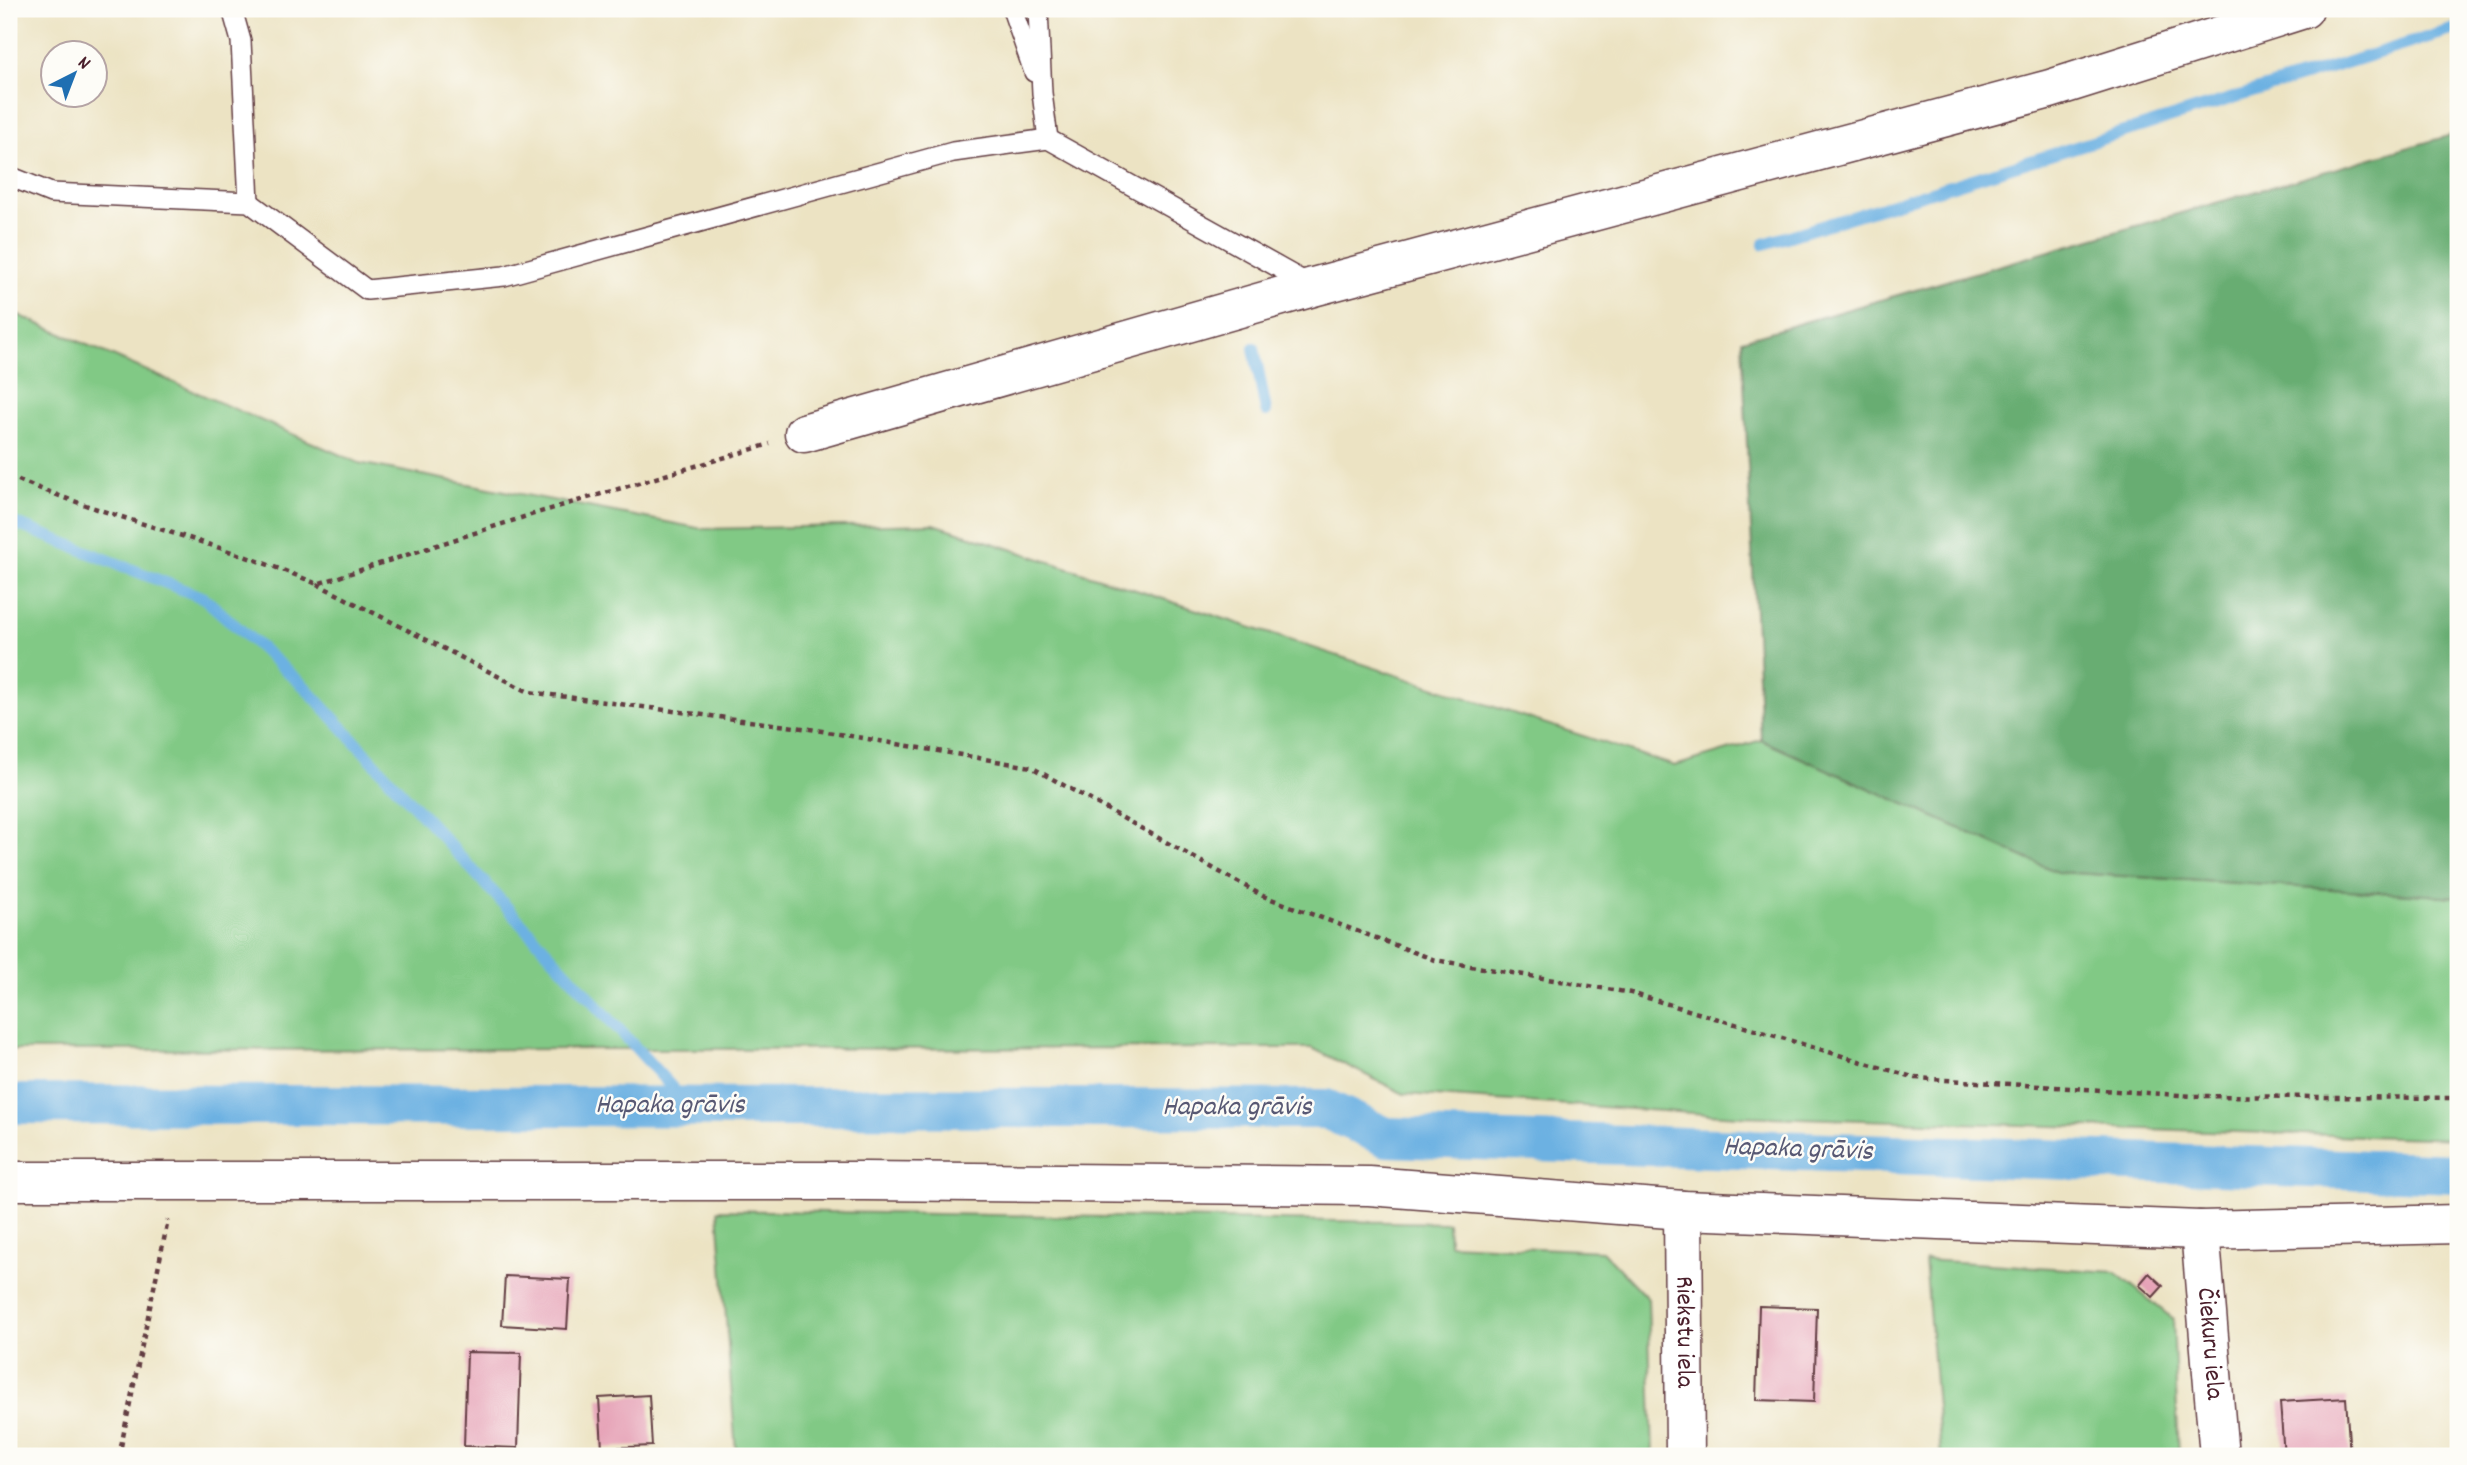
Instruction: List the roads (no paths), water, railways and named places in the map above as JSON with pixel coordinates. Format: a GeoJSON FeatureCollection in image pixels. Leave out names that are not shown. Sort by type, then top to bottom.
{"type":"FeatureCollection","features":[{"type":"Feature","properties":{"kind":"street"},"geometry":{"type":"LineString","coordinates":[[804,433],[1313,287],[2050,89],[2304,9]]}},
{"type":"Feature","properties":{"kind":"street"},"geometry":{"type":"LineString","coordinates":[[9,1181],[864,1181],[1369,1186],[1684,1210],[2200,1230],[2458,1224]]}},
{"type":"Feature","properties":{"kind":"street","name":"Riekstu iela"},"geometry":{"type":"LineString","coordinates":[[1684,1210],[1685,1456]]}},
{"type":"Feature","properties":{"kind":"street","name":"Čiekuru iela"},"geometry":{"type":"LineString","coordinates":[[2200,1230],[2219,1456]]}},
{"type":"Feature","properties":{"kind":"lane"},"geometry":{"type":"LineString","coordinates":[[232,9],[241,41],[248,202]]}},
{"type":"Feature","properties":{"kind":"lane"},"geometry":{"type":"LineString","coordinates":[[1012,9],[1042,93]]}},
{"type":"Feature","properties":{"kind":"lane"},"geometry":{"type":"LineString","coordinates":[[1038,9],[1042,93],[1048,139]]}},
{"type":"Feature","properties":{"kind":"lane"},"geometry":{"type":"LineString","coordinates":[[9,176],[51,193],[248,202],[368,290],[505,276],[953,152],[1048,139],[1313,287]]}},
{"type":"Feature","properties":{"kind":"waterway"},"geometry":{"type":"LineString","coordinates":[[1764,244],[2458,28]]}},
{"type":"Feature","properties":{"kind":"waterway"},"geometry":{"type":"LineString","coordinates":[[1254,348],[1266,411]]}},
{"type":"Feature","properties":{"kind":"waterway"},"geometry":{"type":"LineString","coordinates":[[9,521],[204,598],[305,687],[689,1106]]}},
{"type":"Feature","properties":{"kind":"waterway","name":"Hapaka grāvis"},"geometry":{"type":"LineString","coordinates":[[9,1104],[1326,1109],[1386,1137],[2458,1173]]}}]}
